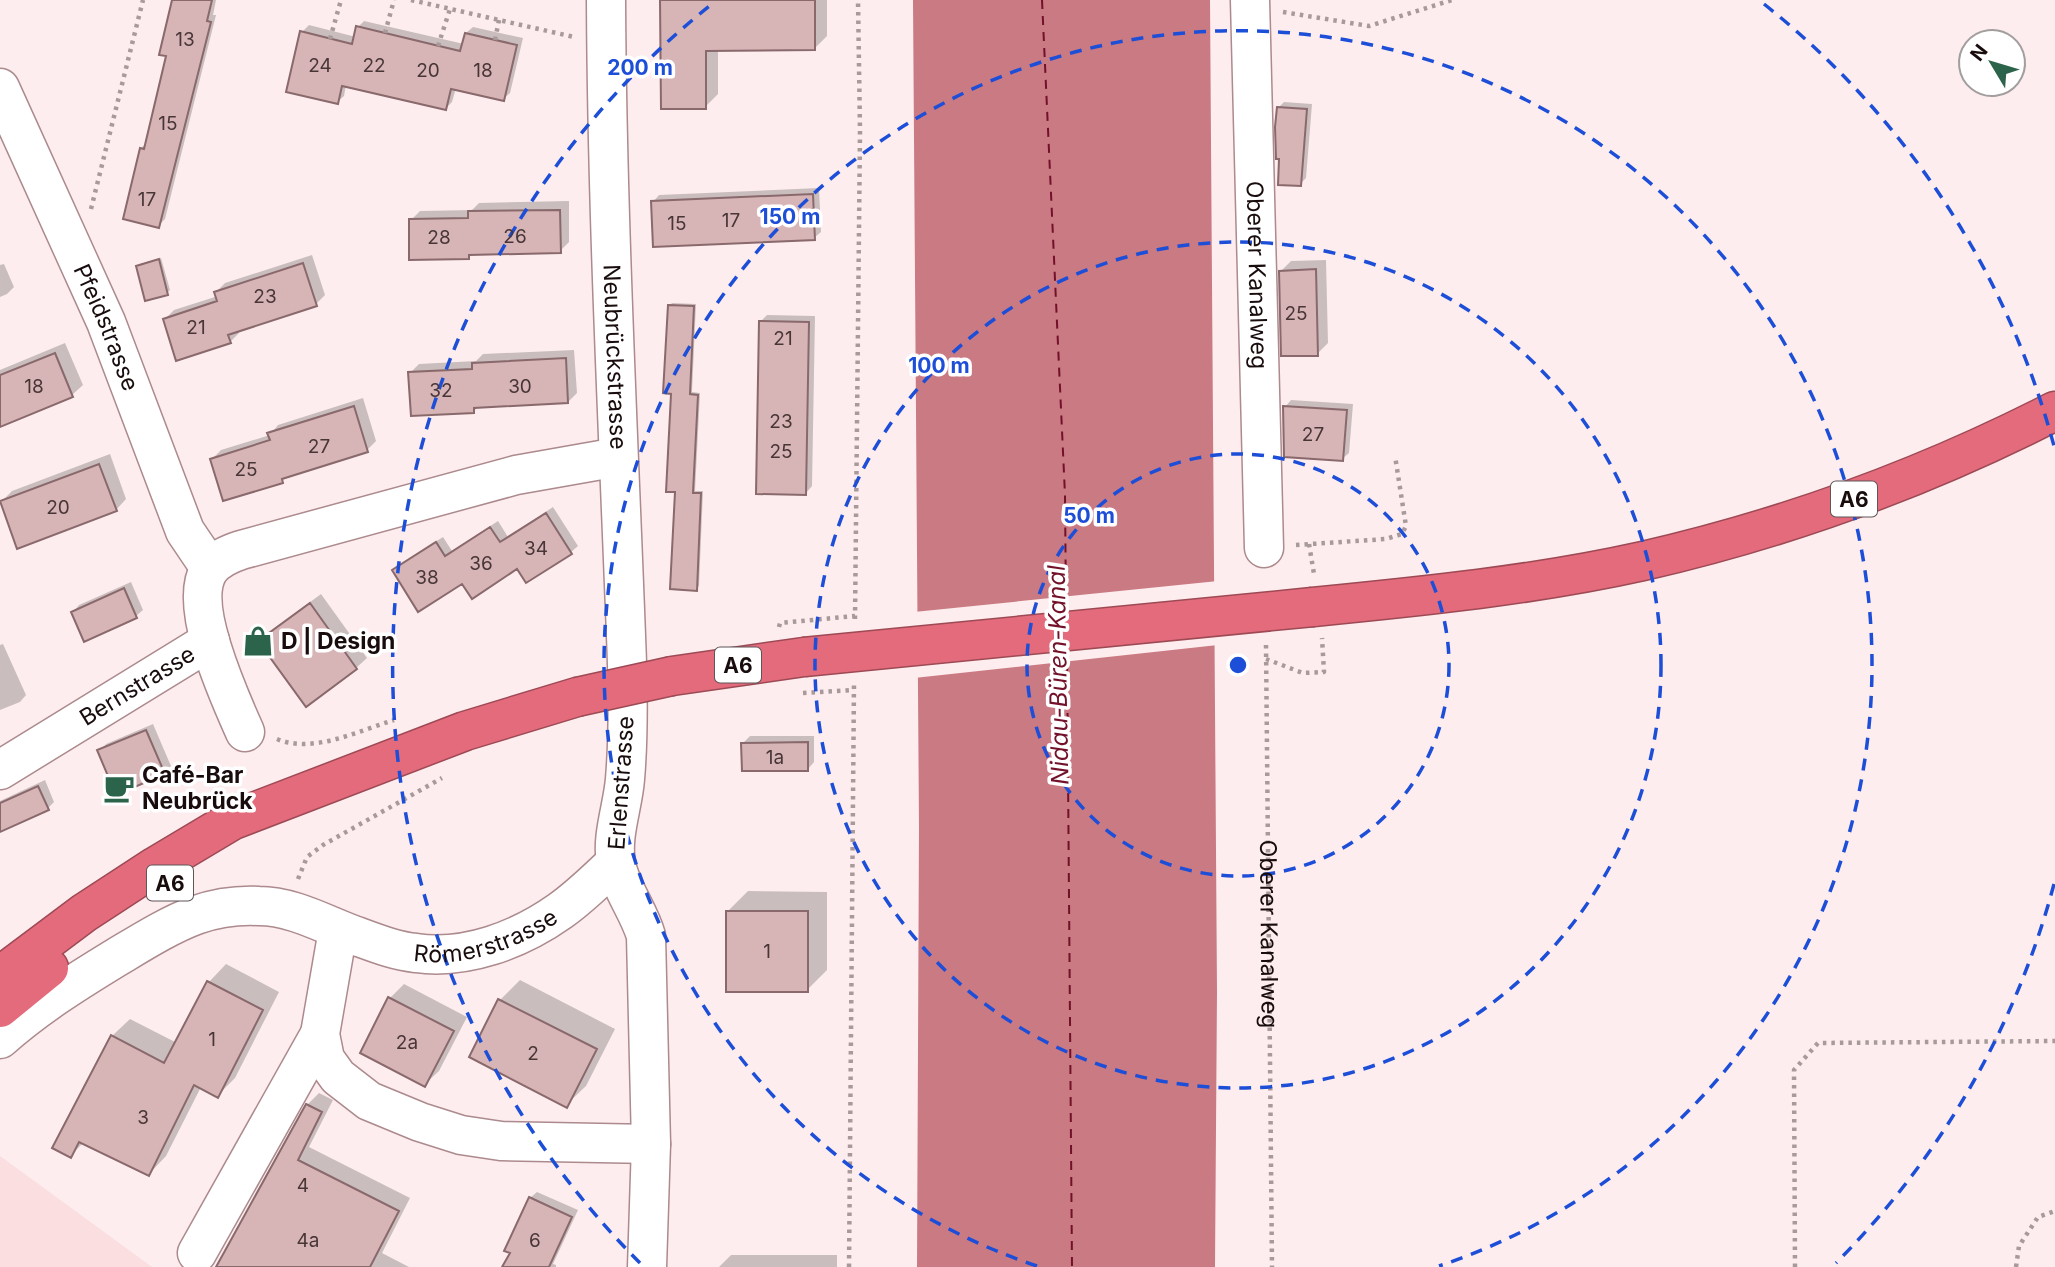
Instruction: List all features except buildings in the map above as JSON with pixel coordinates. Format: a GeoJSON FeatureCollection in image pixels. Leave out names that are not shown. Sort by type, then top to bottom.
{"type":"FeatureCollection","features":[{"type":"Feature","properties":{"kind":"highway","name":"A6"},"geometry":{"type":"LineString","coordinates":[[0,976],[84,913],[233,820],[465,731],[577,697],[671,676],[804,657],[1447,594],[1642,561],[1845,503],[1942,466],[2055,411]]}},
{"type":"Feature","properties":{"kind":"highway","name":"A6"},"geometry":{"type":"LineString","coordinates":[[0,1008],[96,933],[169,883],[247,839],[350,774]]}},
{"type":"Feature","properties":{"kind":"street","name":"Neubrückstrasse"},"geometry":{"type":"LineString","coordinates":[[210,568],[226,555],[241,550],[443,494],[516,475],[618,457],[606,0]]}},
{"type":"Feature","properties":{"kind":"street","name":"Oberer Kanalweg"},"geometry":{"type":"LineString","coordinates":[[1250,4],[1265,548]]}},
{"type":"Feature","properties":{"kind":"street","name":"Pfeidstrasse"},"geometry":{"type":"LineString","coordinates":[[0,88],[106,322],[185,531],[210,568]]}},
{"type":"Feature","properties":{"kind":"street","name":"Erlenstrasse"},"geometry":{"type":"LineString","coordinates":[[618,457],[628,728],[626,776],[616,862],[621,880],[646,936],[650,1144],[647,1267]]}},
{"type":"Feature","properties":{"kind":"street","name":"Bernstrasse"},"geometry":{"type":"LineString","coordinates":[[0,771],[210,641],[202,598],[205,578],[210,568]]}},
{"type":"Feature","properties":{"kind":"street"},"geometry":{"type":"LineString","coordinates":[[210,641],[245,732]]}},
{"type":"Feature","properties":{"kind":"street","name":"Römerstrasse"},"geometry":{"type":"LineString","coordinates":[[0,1040],[49,1000],[84,977],[143,941],[197,915],[226,907],[261,906],[288,910],[382,946],[416,953],[456,953],[500,943],[530,930],[560,911],[616,862]]}},
{"type":"Feature","properties":{"kind":"street"},"geometry":{"type":"LineString","coordinates":[[198,1253],[320,1034],[338,930]]}},
{"type":"Feature","properties":{"kind":"street"},"geometry":{"type":"LineString","coordinates":[[320,1034],[325,1059],[338,1077],[369,1101],[420,1122],[461,1135],[501,1141],[650,1144]]}},
{"type":"Feature","properties":{"kind":"path"},"geometry":{"type":"LineString","coordinates":[[78,261],[143,0]]}},
{"type":"Feature","properties":{"kind":"path"},"geometry":{"type":"LineString","coordinates":[[330,38],[341,0]]}},
{"type":"Feature","properties":{"kind":"path"},"geometry":{"type":"LineString","coordinates":[[385,33],[394,0]]}},
{"type":"Feature","properties":{"kind":"path"},"geometry":{"type":"LineString","coordinates":[[411,0],[607,45]]}},
{"type":"Feature","properties":{"kind":"path"},"geometry":{"type":"LineString","coordinates":[[1250,4],[1369,26],[1451,0]]}},
{"type":"Feature","properties":{"kind":"path"},"geometry":{"type":"LineString","coordinates":[[438,46],[450,9]]}},
{"type":"Feature","properties":{"kind":"path"},"geometry":{"type":"LineString","coordinates":[[495,40],[499,20]]}},
{"type":"Feature","properties":{"kind":"path"},"geometry":{"type":"LineString","coordinates":[[1265,548],[1385,539],[1402,534],[1406,526],[1395,456]]}},
{"type":"Feature","properties":{"kind":"path"},"geometry":{"type":"LineString","coordinates":[[1309,544],[1316,605]]}},
{"type":"Feature","properties":{"kind":"path","name":"Oberer Kanalweg"},"geometry":{"type":"LineString","coordinates":[[1272,1267],[1266,659],[1303,673],[1324,672],[1316,605]]}},
{"type":"Feature","properties":{"kind":"path"},"geometry":{"type":"LineString","coordinates":[[787,622],[855,615]]}},
{"type":"Feature","properties":{"kind":"path"},"geometry":{"type":"LineString","coordinates":[[794,694],[854,690]]}},
{"type":"Feature","properties":{"kind":"path"},"geometry":{"type":"LineString","coordinates":[[245,732],[269,735],[298,744],[317,744],[405,717]]}},
{"type":"Feature","properties":{"kind":"path"},"geometry":{"type":"LineString","coordinates":[[288,910],[303,865],[313,851],[453,773]]}},
{"type":"Feature","properties":{"kind":"path"},"geometry":{"type":"LineString","coordinates":[[1796,1267],[1794,1070],[1818,1043],[2055,1041]]}},
{"type":"Feature","properties":{"kind":"path"},"geometry":{"type":"LineString","coordinates":[[2016,1267],[2019,1246],[2038,1217],[2055,1212]]}},
{"type":"Feature","properties":{"kind":"shaded area"},"geometry":{"type":"Polygon","coordinates":[[[0,1156],[152,1267],[0,1267],[0,1156]]]}},
{"type":"Feature","properties":{"kind":"water","name":"Nidau-Büren-Kanal"},"geometry":{"type":"Polygon","coordinates":[[[913,0],[1210,0],[1217,991],[1215,1267],[917,1267],[919,827],[913,0]]]}},
{"type":"Feature","properties":{"kind":"pier"},"geometry":{"type":"Polygon","coordinates":[[[1218,581],[1218,645],[914,678],[914,612],[1218,581]]]}},
{"type":"Feature","properties":{"kind":"ferry route"},"geometry":{"type":"LineString","coordinates":[[1042,0],[1065,495],[1066,611]]}},
{"type":"Feature","properties":{"kind":"ferry route"},"geometry":{"type":"LineString","coordinates":[[1067,649],[1072,1267]]}},
{"type":"Feature","properties":{"kind":"place","name":"D | Design"},"geometry":{"type":"Point","coordinates":[258,641]}},
{"type":"Feature","properties":{"kind":"place","name":"Café-Bar Neubrück"},"geometry":{"type":"Point","coordinates":[119,788]}}]}
